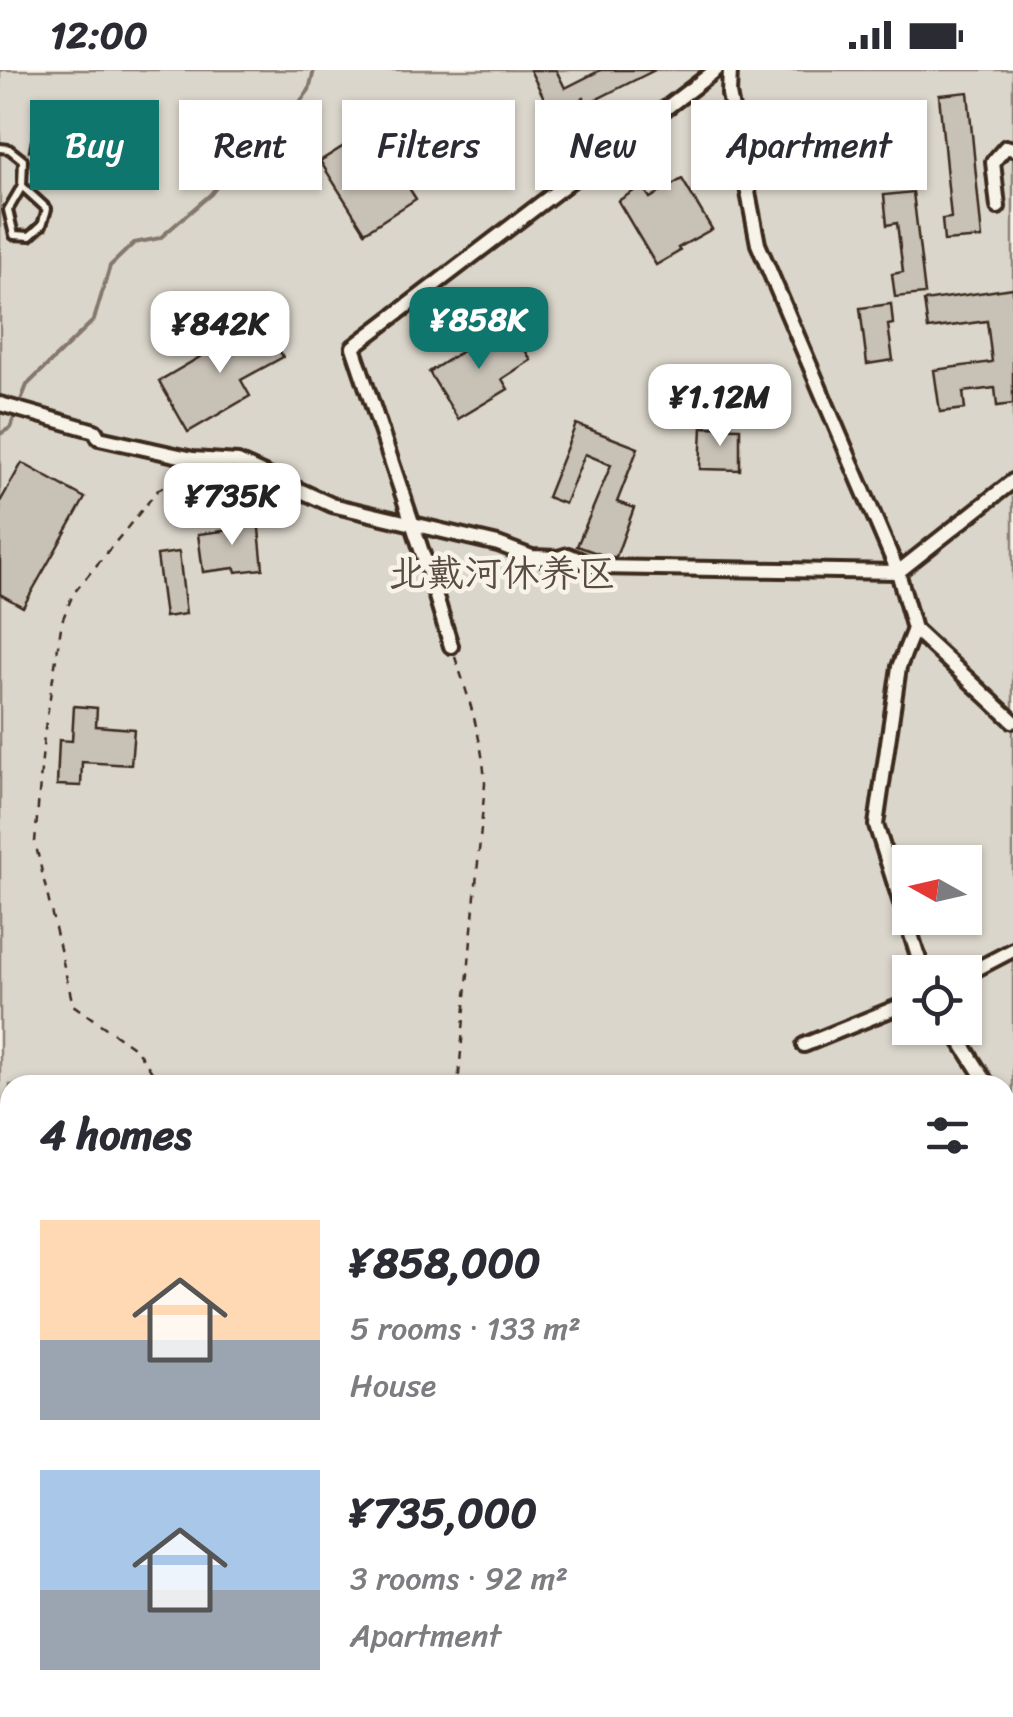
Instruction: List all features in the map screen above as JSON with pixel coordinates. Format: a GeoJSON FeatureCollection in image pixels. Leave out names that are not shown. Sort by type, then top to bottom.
{"type":"FeatureCollection","features":[{"type":"Feature","properties":{"kind":"street"},"geometry":{"type":"LineString","coordinates":[[450,646],[353,348],[716,70]]}},
{"type":"Feature","properties":{"kind":"street"},"geometry":{"type":"LineString","coordinates":[[730,70],[729,94],[758,244],[898,572],[914,629],[1013,721]]}},
{"type":"Feature","properties":{"kind":"street"},"geometry":{"type":"LineString","coordinates":[[998,207],[993,162],[1006,147],[1013,149]]}},
{"type":"Feature","properties":{"kind":"street"},"geometry":{"type":"LineString","coordinates":[[0,404],[95,431],[99,438],[194,459],[238,462],[332,505],[498,544],[532,557],[568,555],[597,567],[898,572],[1013,481]]}},
{"type":"Feature","properties":{"kind":"street"},"geometry":{"type":"LineString","coordinates":[[914,629],[900,668],[876,825],[917,955]]}},
{"type":"Feature","properties":{"kind":"street"},"geometry":{"type":"LineString","coordinates":[[982,966],[1013,950]]}},
{"type":"Feature","properties":{"kind":"street"},"geometry":{"type":"LineString","coordinates":[[804,1045],[892,1009]]}},
{"type":"Feature","properties":{"kind":"street"},"geometry":{"type":"LineString","coordinates":[[963,1045],[982,1075]]}},
{"type":"Feature","properties":{"kind":"lane"},"geometry":{"type":"LineString","coordinates":[[0,148],[9,148],[23,160],[22,186],[8,210],[14,235],[30,236],[42,226],[47,209],[22,186]]}},
{"type":"Feature","properties":{"kind":"path"},"geometry":{"type":"LineString","coordinates":[[154,1075],[136,1049],[72,1004],[35,842],[44,735],[62,622],[72,594],[159,489],[210,469]]}},
{"type":"Feature","properties":{"kind":"path"},"geometry":{"type":"LineString","coordinates":[[450,646],[468,694],[485,784],[459,1075]]}},
{"type":"Feature","properties":{"kind":"green space","name":"北戴河休养区"},"geometry":{"type":"Polygon","coordinates":[[[0,70],[1013,70],[1013,1075],[0,1075],[0,70]]]}},
{"type":"Feature","properties":{"kind":"building"},"geometry":{"type":"Polygon","coordinates":[[[530,70],[556,70],[565,88],[601,70],[655,70],[595,100],[545,100],[530,70]]]}},
{"type":"Feature","properties":{"kind":"building"},"geometry":{"type":"Polygon","coordinates":[[[968,92],[982,238],[944,241],[942,219],[951,218],[939,95],[968,92]]]}},
{"type":"Feature","properties":{"kind":"building"},"geometry":{"type":"Polygon","coordinates":[[[342,147],[342,190],[410,190],[416,199],[365,232],[322,160],[342,147]]]}},
{"type":"Feature","properties":{"kind":"building"},"geometry":{"type":"Polygon","coordinates":[[[682,179],[712,229],[656,265],[618,201],[636,190],[645,190],[650,198],[671,190],[671,186],[682,179]]]}},
{"type":"Feature","properties":{"kind":"building"},"geometry":{"type":"Polygon","coordinates":[[[913,192],[925,294],[895,297],[892,274],[903,272],[897,223],[887,225],[884,195],[913,192]]]}},
{"type":"Feature","properties":{"kind":"building"},"geometry":{"type":"Polygon","coordinates":[[[1013,288],[1013,404],[997,406],[995,388],[963,392],[965,409],[940,412],[934,370],[992,362],[987,321],[928,329],[924,301],[1013,288]]]}},
{"type":"Feature","properties":{"kind":"building"},"geometry":{"type":"Polygon","coordinates":[[[891,304],[893,324],[888,325],[893,360],[867,364],[860,308],[891,304]]]}},
{"type":"Feature","properties":{"kind":"building"},"geometry":{"type":"Polygon","coordinates":[[[263,320],[283,357],[241,380],[250,396],[188,432],[159,381],[263,320]]]}},
{"type":"Feature","properties":{"kind":"building"},"geometry":{"type":"Polygon","coordinates":[[[512,328],[531,360],[502,379],[508,389],[458,419],[429,372],[486,336],[490,342],[512,328]]]}},
{"type":"Feature","properties":{"kind":"building"},"geometry":{"type":"Polygon","coordinates":[[[576,424],[638,448],[617,502],[634,508],[616,557],[577,546],[611,465],[585,454],[565,504],[547,497],[576,424]]]}},
{"type":"Feature","properties":{"kind":"building"},"geometry":{"type":"Polygon","coordinates":[[[702,427],[740,428],[740,470],[700,469],[702,427]]]}},
{"type":"Feature","properties":{"kind":"building"},"geometry":{"type":"Polygon","coordinates":[[[22,463],[85,498],[23,607],[0,594],[0,502],[22,463]]]}},
{"type":"Feature","properties":{"kind":"building"},"geometry":{"type":"Polygon","coordinates":[[[258,519],[263,569],[203,572],[198,534],[231,530],[230,523],[258,519]]]}},
{"type":"Feature","properties":{"kind":"building"},"geometry":{"type":"Polygon","coordinates":[[[179,552],[186,614],[165,617],[157,555],[179,552]]]}},
{"type":"Feature","properties":{"kind":"building"},"geometry":{"type":"Polygon","coordinates":[[[74,706],[97,708],[96,726],[134,729],[131,765],[82,762],[81,786],[57,785],[59,740],[72,741],[74,706]]]}},
{"type":"Feature","properties":{"kind":"waterway"},"geometry":{"type":"LineString","coordinates":[[0,434],[10,428],[27,385],[94,320],[110,266],[134,243],[160,238],[211,194],[224,177],[270,141],[309,90],[314,70]]}}]}
